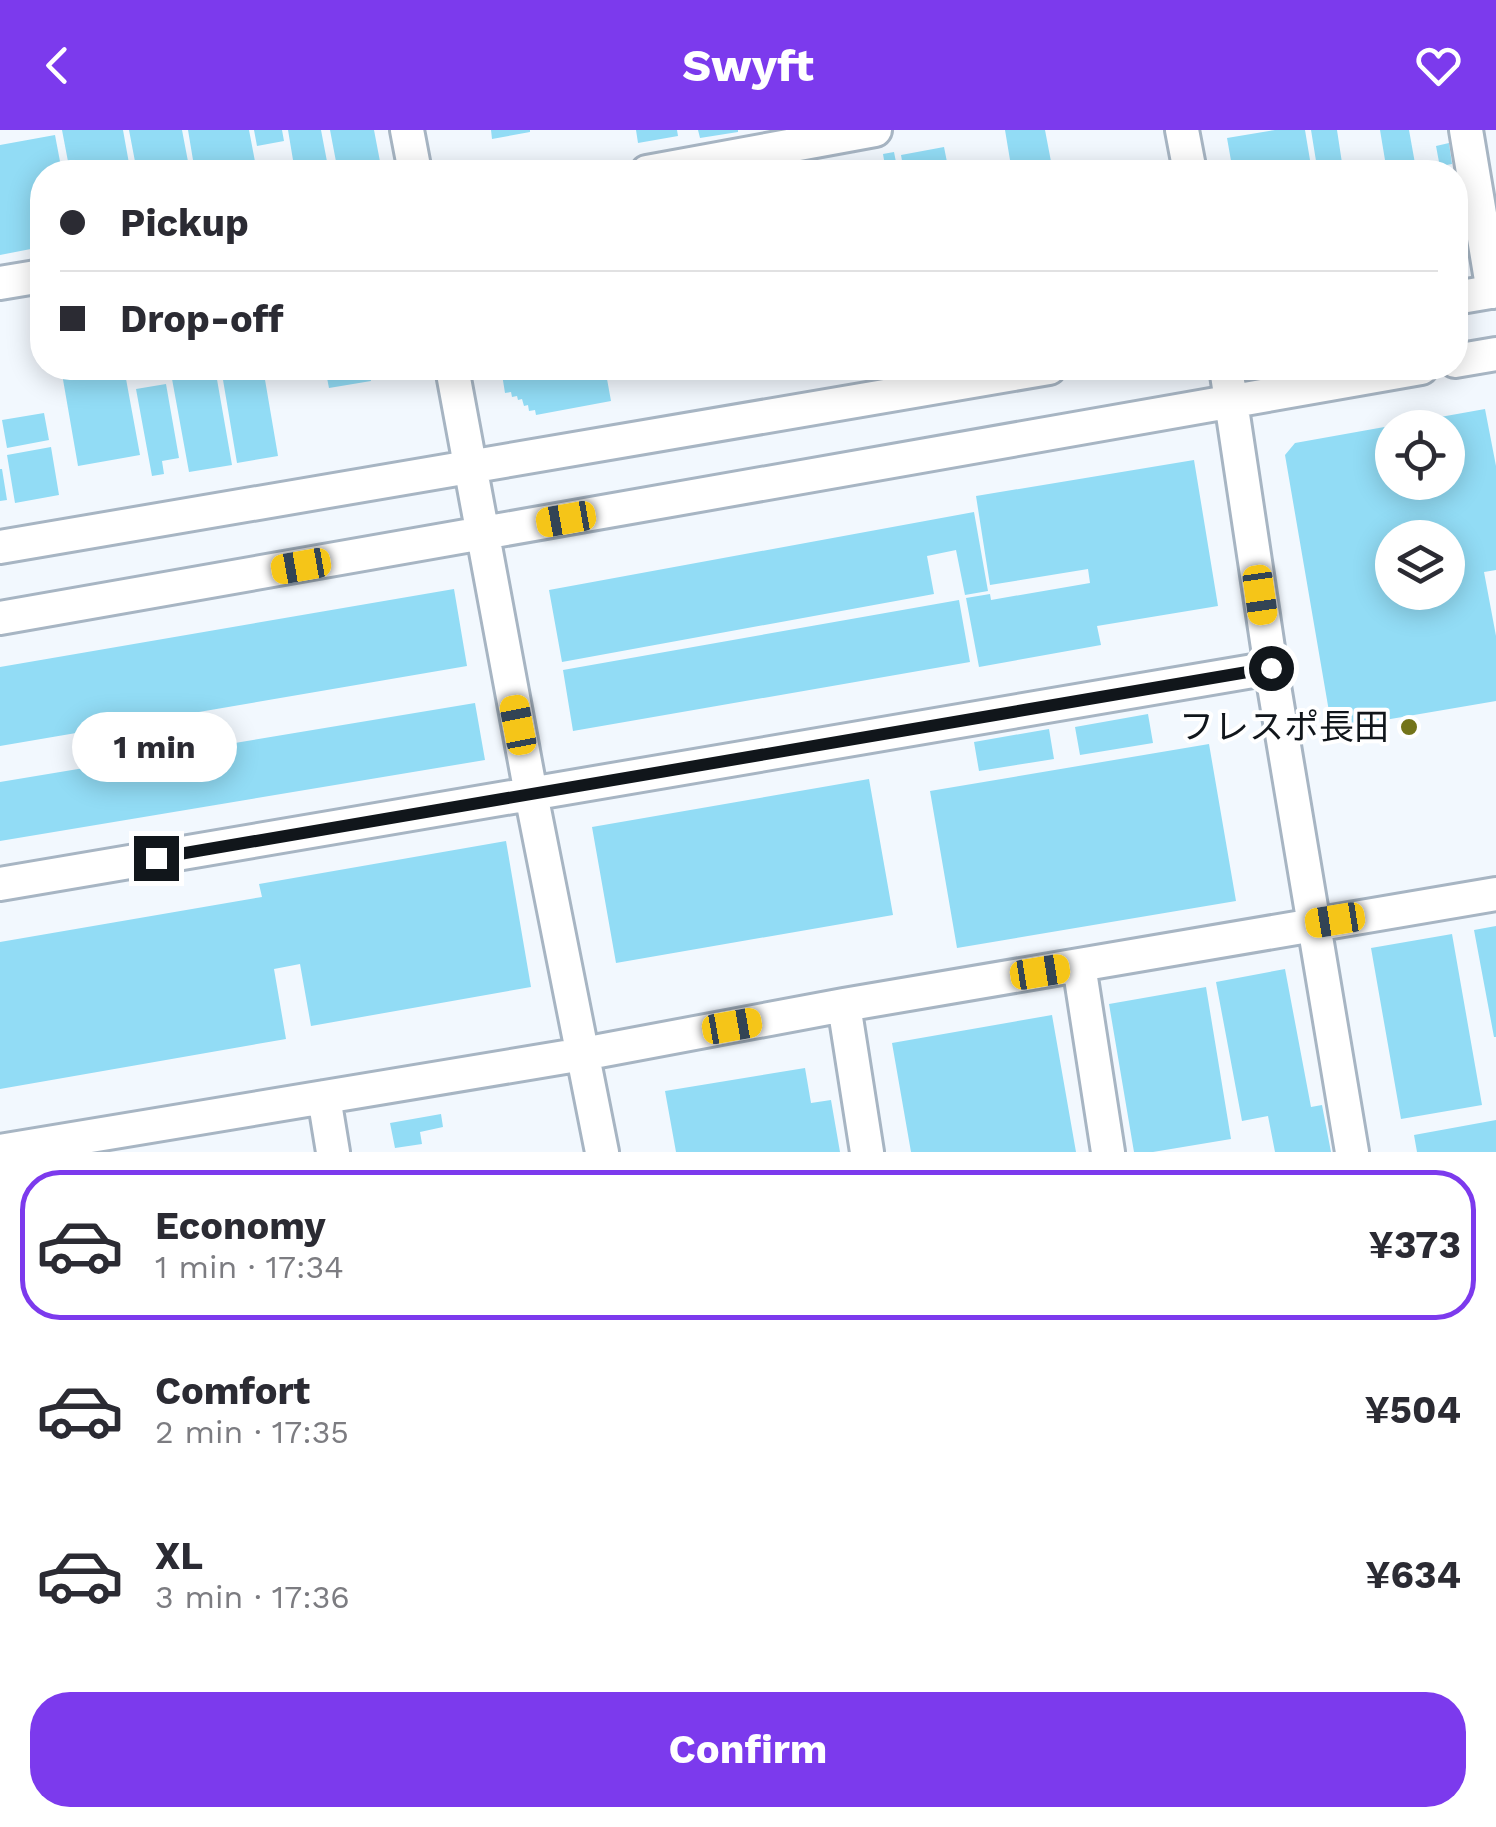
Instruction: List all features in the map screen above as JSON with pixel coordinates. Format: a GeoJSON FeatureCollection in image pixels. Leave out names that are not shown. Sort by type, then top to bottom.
{"type":"FeatureCollection","features":[{"type":"Feature","properties":{"kind":"street"},"geometry":{"type":"LineString","coordinates":[[406,130],[412,160]]}},
{"type":"Feature","properties":{"kind":"street"},"geometry":{"type":"LineString","coordinates":[[711,160],[875,130]]}},
{"type":"Feature","properties":{"kind":"street"},"geometry":{"type":"LineString","coordinates":[[1182,130],[1188,160]]}},
{"type":"Feature","properties":{"kind":"street"},"geometry":{"type":"LineString","coordinates":[[1466,130],[1494,292],[1468,296]]}},
{"type":"Feature","properties":{"kind":"street"},"geometry":{"type":"LineString","coordinates":[[0,284],[30,278]]}},
{"type":"Feature","properties":{"kind":"street"},"geometry":{"type":"LineString","coordinates":[[1468,359],[1496,354]]}},
{"type":"Feature","properties":{"kind":"street"},"geometry":{"type":"LineString","coordinates":[[454,380],[602,1152]]}},
{"type":"Feature","properties":{"kind":"street"},"geometry":{"type":"LineString","coordinates":[[0,548],[979,380]]}},
{"type":"Feature","properties":{"kind":"street"},"geometry":{"type":"LineString","coordinates":[[1228,380],[1271,668],[1352,1152]]}},
{"type":"Feature","properties":{"kind":"street"},"geometry":{"type":"LineString","coordinates":[[0,618],[1354,380]]}},
{"type":"Feature","properties":{"kind":"street"},"geometry":{"type":"LineString","coordinates":[[0,884],[1271,668]]}},
{"type":"Feature","properties":{"kind":"street"},"geometry":{"type":"LineString","coordinates":[[0,1151],[99,1143],[324,1097],[1496,894]]}},
{"type":"Feature","properties":{"kind":"street"},"geometry":{"type":"LineString","coordinates":[[1079,966],[1108,1152]]}},
{"type":"Feature","properties":{"kind":"street"},"geometry":{"type":"LineString","coordinates":[[844,1006],[867,1152]]}},
{"type":"Feature","properties":{"kind":"street"},"geometry":{"type":"LineString","coordinates":[[324,1097],[334,1152]]}},
{"type":"Feature","properties":{"kind":"building"},"geometry":{"type":"Polygon","coordinates":[[[62,130],[123,130],[128,160],[68,160],[62,130]]]}},
{"type":"Feature","properties":{"kind":"building"},"geometry":{"type":"Polygon","coordinates":[[[129,130],[182,130],[188,160],[135,160],[129,130]]]}},
{"type":"Feature","properties":{"kind":"building"},"geometry":{"type":"Polygon","coordinates":[[[188,130],[249,130],[255,160],[193,160],[188,130]]]}},
{"type":"Feature","properties":{"kind":"building"},"geometry":{"type":"Polygon","coordinates":[[[254,130],[282,130],[284,141],[257,146],[254,130]]]}},
{"type":"Feature","properties":{"kind":"building"},"geometry":{"type":"Polygon","coordinates":[[[288,130],[321,130],[327,160],[293,160],[288,130]]]}},
{"type":"Feature","properties":{"kind":"building"},"geometry":{"type":"Polygon","coordinates":[[[330,130],[374,130],[380,160],[336,160],[330,130]]]}},
{"type":"Feature","properties":{"kind":"building"},"geometry":{"type":"Polygon","coordinates":[[[491,130],[530,130],[530,132],[492,139],[491,130]]]}},
{"type":"Feature","properties":{"kind":"building"},"geometry":{"type":"Polygon","coordinates":[[[636,130],[677,130],[678,136],[638,143],[636,130]]]}},
{"type":"Feature","properties":{"kind":"building"},"geometry":{"type":"Polygon","coordinates":[[[698,130],[738,130],[738,132],[700,138],[698,130]]]}},
{"type":"Feature","properties":{"kind":"building"},"geometry":{"type":"Polygon","coordinates":[[[1005,130],[1045,130],[1051,160],[1010,160],[1005,130]]]}},
{"type":"Feature","properties":{"kind":"building"},"geometry":{"type":"Polygon","coordinates":[[[1275,130],[1305,130],[1310,160],[1231,160],[1227,138],[1275,130]]]}},
{"type":"Feature","properties":{"kind":"building"},"geometry":{"type":"Polygon","coordinates":[[[1311,130],[1337,130],[1342,160],[1316,160],[1311,130]]]}},
{"type":"Feature","properties":{"kind":"building"},"geometry":{"type":"Polygon","coordinates":[[[1380,130],[1409,130],[1414,160],[1385,160],[1380,130]]]}},
{"type":"Feature","properties":{"kind":"building"},"geometry":{"type":"Polygon","coordinates":[[[55,135],[60,160],[30,160],[30,249],[0,255],[0,145],[55,135]]]}},
{"type":"Feature","properties":{"kind":"building"},"geometry":{"type":"Polygon","coordinates":[[[1449,143],[1451,160],[1439,160],[1436,146],[1449,143]]]}},
{"type":"Feature","properties":{"kind":"building"},"geometry":{"type":"Polygon","coordinates":[[[944,147],[947,160],[902,160],[901,155],[944,147]]]}},
{"type":"Feature","properties":{"kind":"building"},"geometry":{"type":"Polygon","coordinates":[[[894,152],[896,160],[884,160],[883,154],[894,152]]]}},
{"type":"Feature","properties":{"kind":"building"},"geometry":{"type":"Polygon","coordinates":[[[63,380],[126,380],[140,455],[78,466],[63,380]]]}},
{"type":"Feature","properties":{"kind":"building"},"geometry":{"type":"Polygon","coordinates":[[[172,380],[217,380],[232,465],[189,472],[172,380]]]}},
{"type":"Feature","properties":{"kind":"building"},"geometry":{"type":"Polygon","coordinates":[[[223,380],[265,380],[278,456],[237,463],[223,380]]]}},
{"type":"Feature","properties":{"kind":"building"},"geometry":{"type":"Polygon","coordinates":[[[327,380],[371,380],[371,381],[329,388],[327,380]]]}},
{"type":"Feature","properties":{"kind":"building"},"geometry":{"type":"Polygon","coordinates":[[[503,380],[607,380],[611,401],[536,415],[535,410],[524,406],[522,399],[505,393],[503,380]]]}},
{"type":"Feature","properties":{"kind":"building"},"geometry":{"type":"Polygon","coordinates":[[[166,384],[179,458],[162,461],[164,474],[152,476],[136,389],[166,384]]]}},
{"type":"Feature","properties":{"kind":"building"},"geometry":{"type":"Polygon","coordinates":[[[1485,409],[1496,466],[1496,570],[1484,572],[1496,636],[1496,701],[1332,729],[1285,455],[1295,443],[1375,429],[1375,500],[1465,500],[1465,413],[1485,409]]]}},
{"type":"Feature","properties":{"kind":"building"},"geometry":{"type":"Polygon","coordinates":[[[44,413],[49,440],[7,448],[2,420],[44,413]]]}},
{"type":"Feature","properties":{"kind":"building"},"geometry":{"type":"Polygon","coordinates":[[[51,447],[59,495],[15,503],[7,455],[51,447]]]}},
{"type":"Feature","properties":{"kind":"building"},"geometry":{"type":"Polygon","coordinates":[[[1194,460],[1218,606],[1097,626],[1101,645],[979,667],[966,598],[990,594],[991,600],[1090,583],[1088,569],[990,585],[976,496],[1194,460]]]}},
{"type":"Feature","properties":{"kind":"building"},"geometry":{"type":"Polygon","coordinates":[[[0,469],[7,500],[0,501],[0,469]]]}},
{"type":"Feature","properties":{"kind":"building"},"geometry":{"type":"Polygon","coordinates":[[[974,512],[988,591],[965,595],[956,550],[927,556],[934,594],[562,662],[549,590],[974,512]]]}},
{"type":"Feature","properties":{"kind":"building"},"geometry":{"type":"Polygon","coordinates":[[[454,589],[467,666],[0,746],[0,667],[454,589]]]}},
{"type":"Feature","properties":{"kind":"building"},"geometry":{"type":"Polygon","coordinates":[[[959,600],[970,662],[573,731],[563,670],[959,600]]]}},
{"type":"Feature","properties":{"kind":"building"},"geometry":{"type":"Polygon","coordinates":[[[475,703],[485,760],[0,841],[0,782],[475,703]]]}},
{"type":"Feature","properties":{"kind":"building"},"geometry":{"type":"Polygon","coordinates":[[[1148,714],[1153,743],[1080,755],[1075,727],[1148,714]]]}},
{"type":"Feature","properties":{"kind":"building"},"geometry":{"type":"Polygon","coordinates":[[[1049,729],[1054,759],[979,771],[974,742],[1049,729]]]}},
{"type":"Feature","properties":{"kind":"building"},"geometry":{"type":"Polygon","coordinates":[[[1209,744],[1236,901],[957,948],[930,791],[1209,744]]]}},
{"type":"Feature","properties":{"kind":"building"},"geometry":{"type":"Polygon","coordinates":[[[869,779],[893,915],[616,963],[592,827],[869,779]]]}},
{"type":"Feature","properties":{"kind":"building"},"geometry":{"type":"Polygon","coordinates":[[[506,841],[531,987],[311,1026],[300,964],[274,969],[286,1039],[0,1089],[0,942],[262,897],[259,884],[506,841]]]}},
{"type":"Feature","properties":{"kind":"building"},"geometry":{"type":"Polygon","coordinates":[[[1496,926],[1496,1037],[1494,1037],[1474,930],[1496,926]]]}},
{"type":"Feature","properties":{"kind":"building"},"geometry":{"type":"Polygon","coordinates":[[[1452,934],[1482,1105],[1401,1119],[1371,948],[1452,934]]]}},
{"type":"Feature","properties":{"kind":"building"},"geometry":{"type":"Polygon","coordinates":[[[1285,969],[1311,1107],[1322,1105],[1331,1152],[1275,1152],[1268,1116],[1242,1121],[1216,982],[1285,969]]]}},
{"type":"Feature","properties":{"kind":"building"},"geometry":{"type":"Polygon","coordinates":[[[1206,987],[1231,1139],[1134,1152],[1109,1004],[1206,987]]]}},
{"type":"Feature","properties":{"kind":"building"},"geometry":{"type":"Polygon","coordinates":[[[1052,1015],[1076,1152],[911,1152],[892,1043],[1052,1015]]]}},
{"type":"Feature","properties":{"kind":"building"},"geometry":{"type":"Polygon","coordinates":[[[805,1068],[811,1103],[831,1100],[840,1152],[676,1152],[665,1091],[805,1068]]]}},
{"type":"Feature","properties":{"kind":"building"},"geometry":{"type":"Polygon","coordinates":[[[441,1114],[443,1127],[420,1132],[422,1144],[395,1148],[390,1123],[441,1114]]]}},
{"type":"Feature","properties":{"kind":"building"},"geometry":{"type":"Polygon","coordinates":[[[1496,1120],[1496,1152],[1417,1152],[1414,1135],[1496,1120]]]}},
{"type":"Feature","properties":{"kind":"place","name":"フレスポ長田"},"geometry":{"type":"Point","coordinates":[1409,727]}},
{"type":"Feature","properties":{"kind":"route"},"geometry":{"type":"LineString","coordinates":[[156,858],[1271,668]]}}]}
